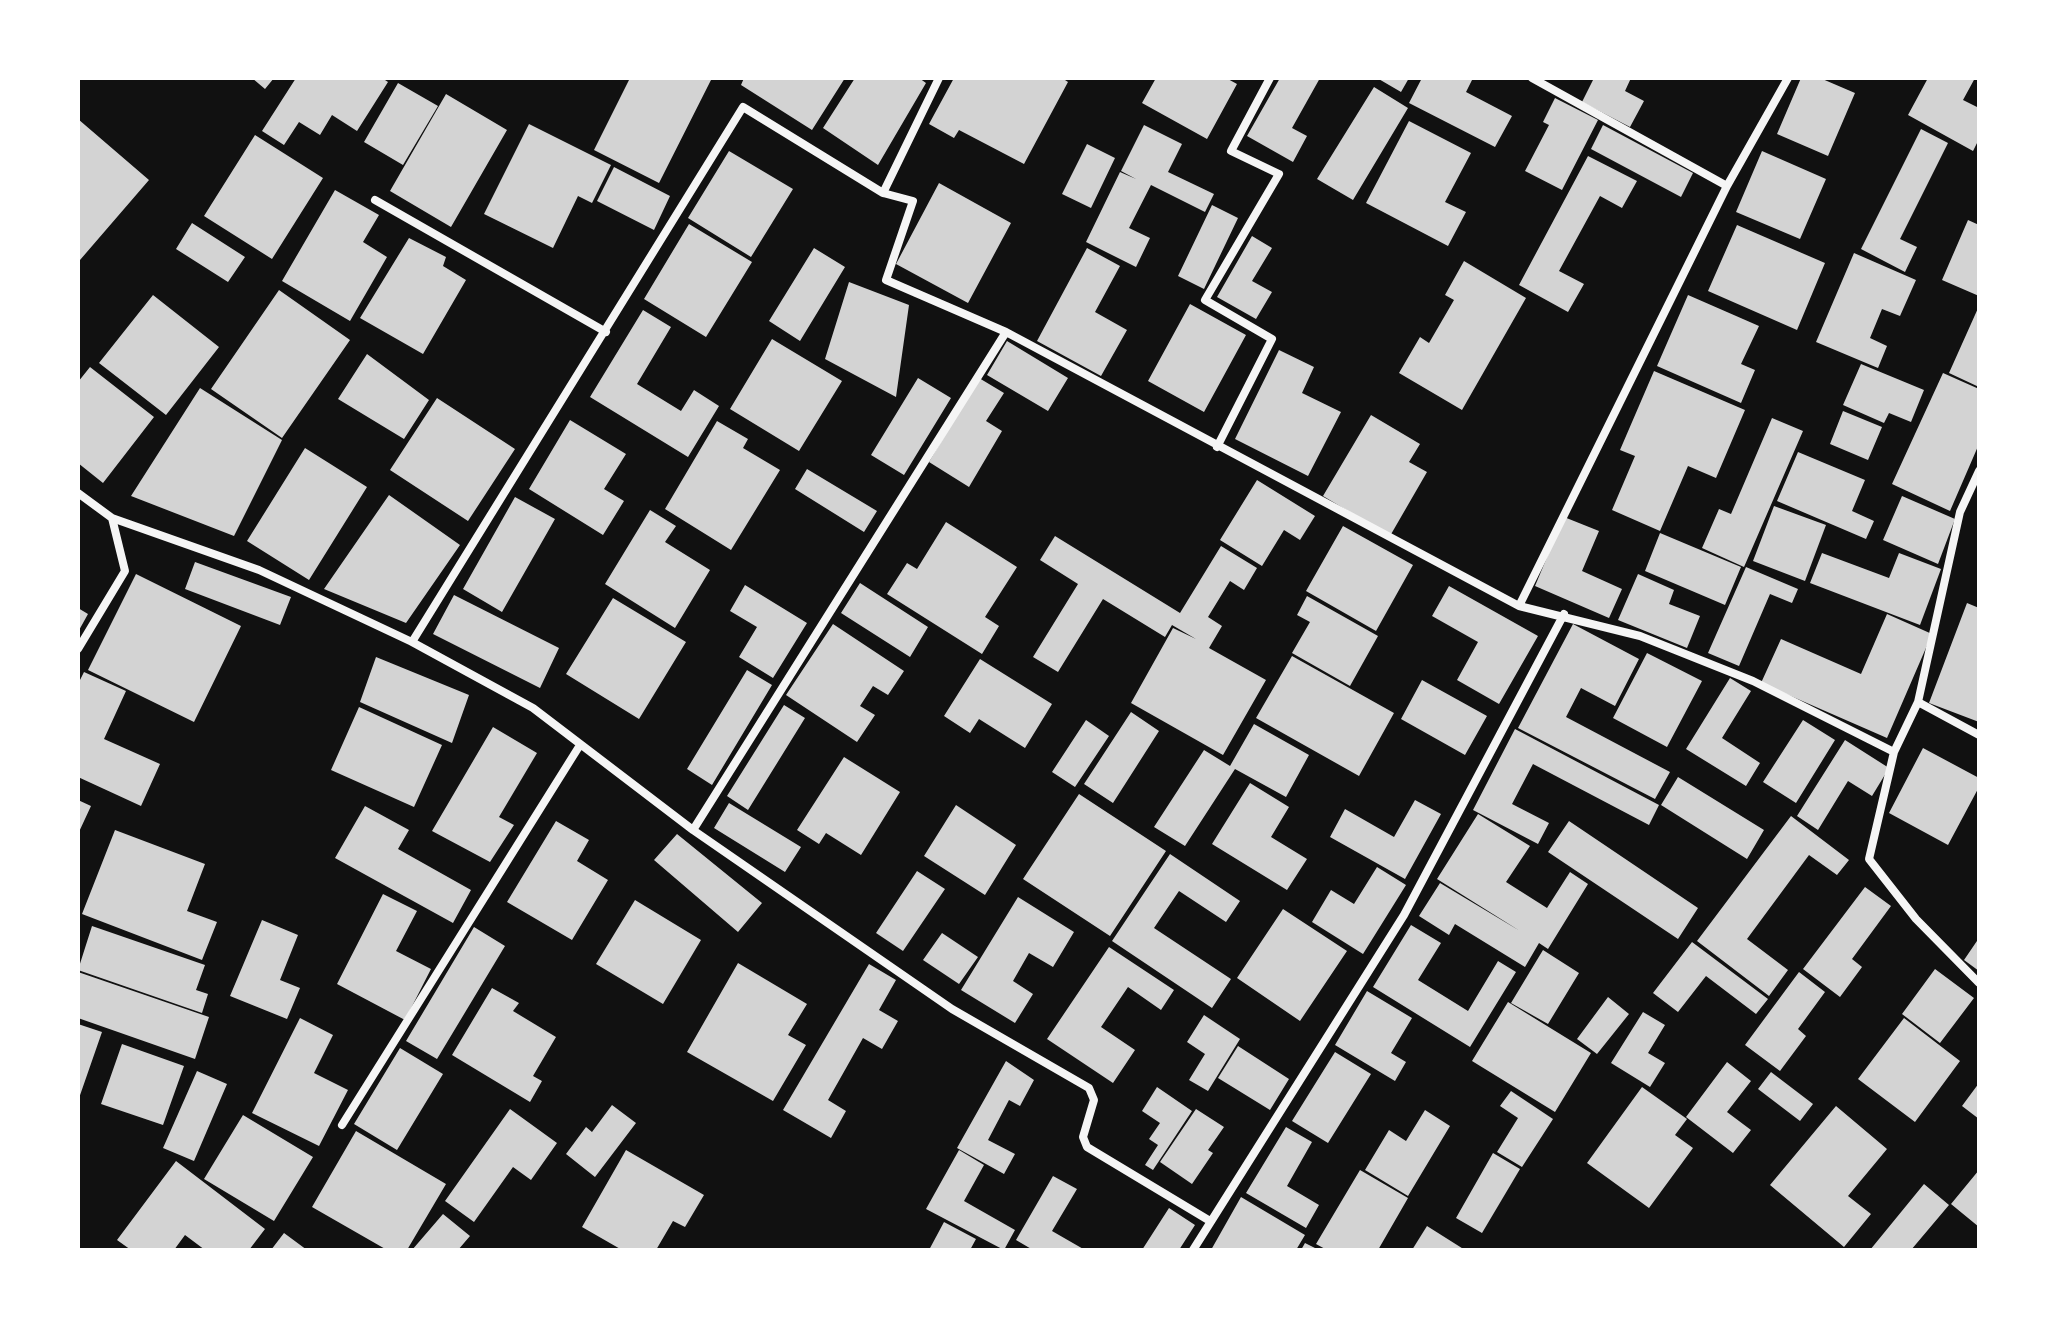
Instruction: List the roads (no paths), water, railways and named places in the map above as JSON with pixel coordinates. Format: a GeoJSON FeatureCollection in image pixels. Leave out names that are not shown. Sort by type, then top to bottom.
{"type":"FeatureCollection","features":[{"type":"Feature","properties":{"kind":"street"},"geometry":{"type":"LineString","coordinates":[[883,193],[939,78]]}},
{"type":"Feature","properties":{"kind":"street"},"geometry":{"type":"LineString","coordinates":[[1217,447],[1272,339],[1205,300],[1279,174],[1231,151],[1270,78]]}},
{"type":"Feature","properties":{"kind":"street"},"geometry":{"type":"LineString","coordinates":[[1532,78],[1727,186]]}},
{"type":"Feature","properties":{"kind":"street"},"geometry":{"type":"LineString","coordinates":[[1519,606],[1727,186],[1788,78]]}},
{"type":"Feature","properties":{"kind":"street"},"geometry":{"type":"LineString","coordinates":[[412,642],[743,107],[883,193],[913,201],[886,280],[1006,332],[1519,606],[1564,614],[1640,636],[1753,681],[1894,752]]}},
{"type":"Feature","properties":{"kind":"street"},"geometry":{"type":"LineString","coordinates":[[375,200],[606,332]]}},
{"type":"Feature","properties":{"kind":"street"},"geometry":{"type":"LineString","coordinates":[[693,830],[1006,332]]}},
{"type":"Feature","properties":{"kind":"street"},"geometry":{"type":"LineString","coordinates":[[1979,471],[1960,512],[1918,702],[1894,752],[1869,859],[1916,919],[1979,983]]}},
{"type":"Feature","properties":{"kind":"street"},"geometry":{"type":"LineString","coordinates":[[78,493],[112,518],[259,570],[412,642],[533,708],[693,830],[952,1009],[1089,1088],[1094,1100],[1083,1137],[1087,1147],[1210,1221]]}},
{"type":"Feature","properties":{"kind":"street"},"geometry":{"type":"LineString","coordinates":[[78,649],[125,571],[112,518]]}},
{"type":"Feature","properties":{"kind":"street"},"geometry":{"type":"LineString","coordinates":[[1193,1250],[1404,915],[1564,614]]}},
{"type":"Feature","properties":{"kind":"street"},"geometry":{"type":"LineString","coordinates":[[1918,702],[1979,735]]}},
{"type":"Feature","properties":{"kind":"street"},"geometry":{"type":"LineString","coordinates":[[342,1125],[580,745]]}}]}
